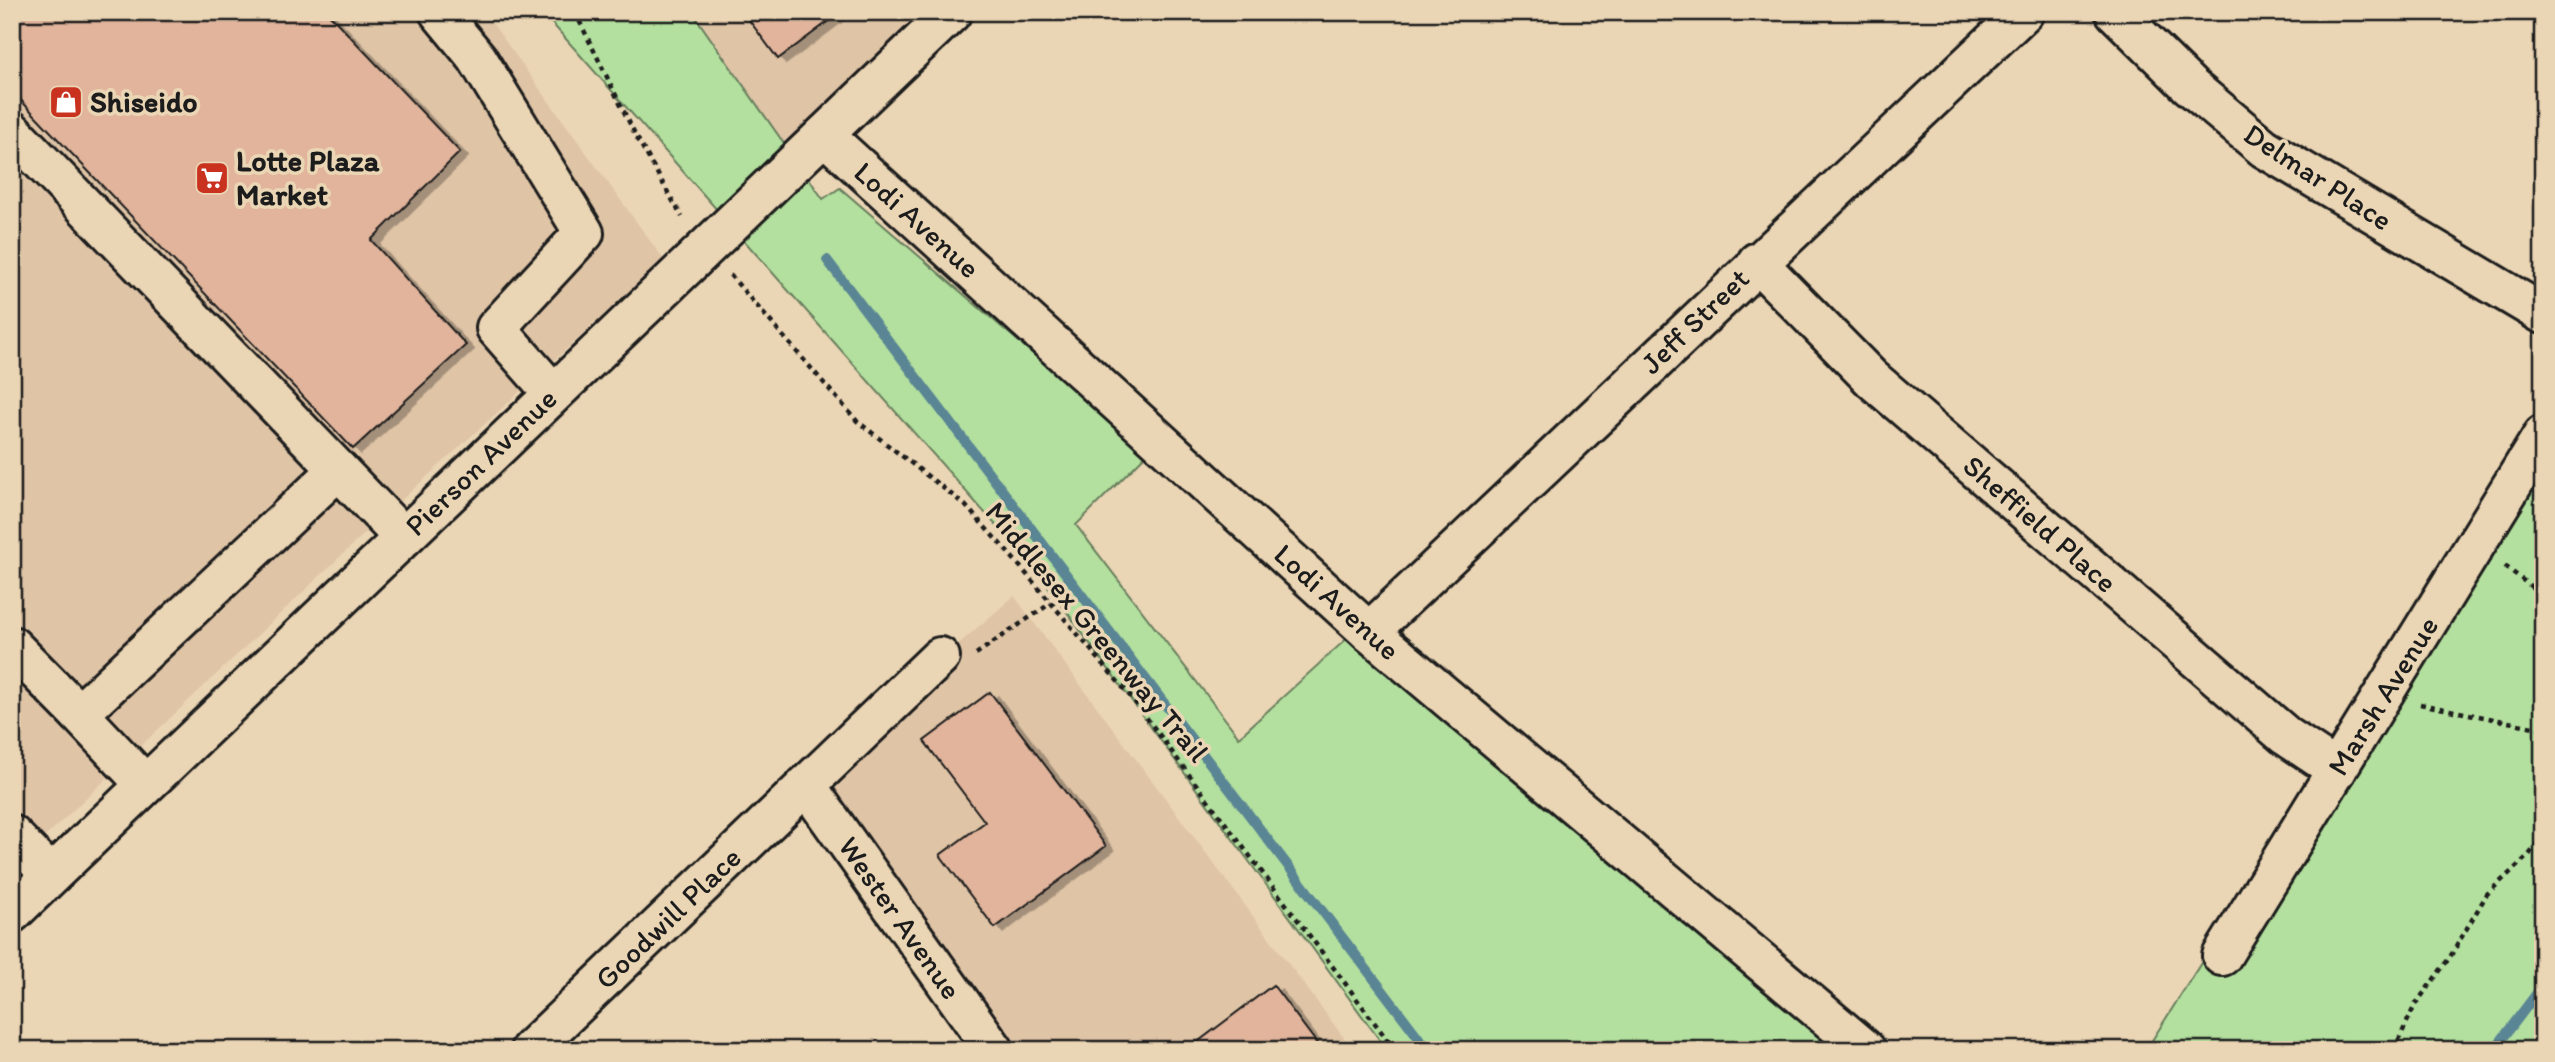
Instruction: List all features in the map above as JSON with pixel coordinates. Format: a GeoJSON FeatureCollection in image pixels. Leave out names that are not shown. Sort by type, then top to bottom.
{"type":"FeatureCollection","features":[{"type":"Feature","properties":{"kind":"street"},"geometry":{"type":"LineString","coordinates":[[439,12],[477,58],[584,233],[496,328],[553,393]]}},
{"type":"Feature","properties":{"kind":"street","name":"Pierson Avenue"},"geometry":{"type":"LineString","coordinates":[[12,913],[952,12]]}},
{"type":"Feature","properties":{"kind":"street","name":"Jeff Street"},"geometry":{"type":"LineString","coordinates":[[1368,632],[2024,12]]}},
{"type":"Feature","properties":{"kind":"street","name":"Delmar Place"},"geometry":{"type":"LineString","coordinates":[[2115,12],[2190,86],[2264,148],[2543,314]]}},
{"type":"Feature","properties":{"kind":"street"},"geometry":{"type":"LineString","coordinates":[[12,131],[403,537]]}},
{"type":"Feature","properties":{"kind":"street","name":"Lodi Avenue"},"geometry":{"type":"LineString","coordinates":[[824,135],[1368,632],[1866,1050]]}},
{"type":"Feature","properties":{"kind":"street","name":"Sheffield Place"},"geometry":{"type":"LineString","coordinates":[[1757,262],[1872,379],[2286,736],[2337,770]]}},
{"type":"Feature","properties":{"kind":"street","name":"Marsh Avenue"},"geometry":{"type":"LineString","coordinates":[[2222,956],[2543,435]]}},
{"type":"Feature","properties":{"kind":"street"},"geometry":{"type":"LineString","coordinates":[[79,714],[338,470]]}},
{"type":"Feature","properties":{"kind":"street"},"geometry":{"type":"LineString","coordinates":[[12,646],[145,784]]}},
{"type":"Feature","properties":{"kind":"street","name":"Goodwill Place"},"geometry":{"type":"LineString","coordinates":[[530,1050],[940,657]]}},
{"type":"Feature","properties":{"kind":"street","name":"Wester Avenue"},"geometry":{"type":"LineString","coordinates":[[806,785],[994,1050]]}},
{"type":"Feature","properties":{"kind":"street"},"geometry":{"type":"LineString","coordinates":[[12,835],[51,875]]}},
{"type":"Feature","properties":{"kind":"path"},"geometry":{"type":"LineString","coordinates":[[575,12],[674,208],[689,226]]}},
{"type":"Feature","properties":{"kind":"path","name":"Middlesex Greenway Trail"},"geometry":{"type":"LineString","coordinates":[[730,275],[857,421],[965,505],[1051,603],[1131,697],[1395,1050]]}},
{"type":"Feature","properties":{"kind":"path"},"geometry":{"type":"LineString","coordinates":[[2473,548],[2510,569],[2543,596]]}},
{"type":"Feature","properties":{"kind":"path"},"geometry":{"type":"LineString","coordinates":[[940,657],[961,664],[1051,603]]}},
{"type":"Feature","properties":{"kind":"path"},"geometry":{"type":"LineString","coordinates":[[2383,695],[2543,729]]}},
{"type":"Feature","properties":{"kind":"path"},"geometry":{"type":"LineString","coordinates":[[2394,1050],[2415,1005],[2450,957],[2487,894],[2529,855],[2543,836]]}},
{"type":"Feature","properties":{"kind":"shaded area"},"geometry":{"type":"Polygon","coordinates":[[[12,12],[484,12],[664,260],[363,535],[12,868],[12,12]]]}},
{"type":"Feature","properties":{"kind":"shaded area"},"geometry":{"type":"Polygon","coordinates":[[[692,12],[924,12],[783,144],[692,12]]]}},
{"type":"Feature","properties":{"kind":"shaded area"},"geometry":{"type":"Polygon","coordinates":[[[1014,596],[1353,1050],[1012,1050],[807,776],[1014,596]]]}},
{"type":"Feature","properties":{"kind":"green space"},"geometry":{"type":"Polygon","coordinates":[[[542,12],[692,12],[823,199],[840,188],[1148,453],[1076,525],[1239,737],[1377,611],[1891,1050],[1387,1050],[1039,574],[542,12]]]}},
{"type":"Feature","properties":{"kind":"green space"},"geometry":{"type":"Polygon","coordinates":[[[2543,422],[2543,1050],[2146,1050],[2543,422]]]}},
{"type":"Feature","properties":{"kind":"building"},"geometry":{"type":"Polygon","coordinates":[[[12,12],[327,12],[460,152],[371,240],[466,345],[353,449],[12,91],[12,12]]]}},
{"type":"Feature","properties":{"kind":"building"},"geometry":{"type":"Polygon","coordinates":[[[743,12],[841,12],[778,59],[743,12]]]}},
{"type":"Feature","properties":{"kind":"building"},"geometry":{"type":"Polygon","coordinates":[[[990,692],[1106,846],[995,928],[940,855],[985,822],[924,741],[990,692]]]}},
{"type":"Feature","properties":{"kind":"building"},"geometry":{"type":"Polygon","coordinates":[[[1273,985],[1322,1050],[1187,1050],[1273,985]]]}},
{"type":"Feature","properties":{"kind":"waterway"},"geometry":{"type":"LineString","coordinates":[[827,260],[1428,1050]]}},
{"type":"Feature","properties":{"kind":"waterway"},"geometry":{"type":"LineString","coordinates":[[2494,1050],[2543,985]]}},
{"type":"Feature","properties":{"kind":"place","name":"Shiseido"},"geometry":{"type":"Point","coordinates":[66,102]}},
{"type":"Feature","properties":{"kind":"place","name":"Lotte Plaza Market"},"geometry":{"type":"Point","coordinates":[212,178]}}]}
